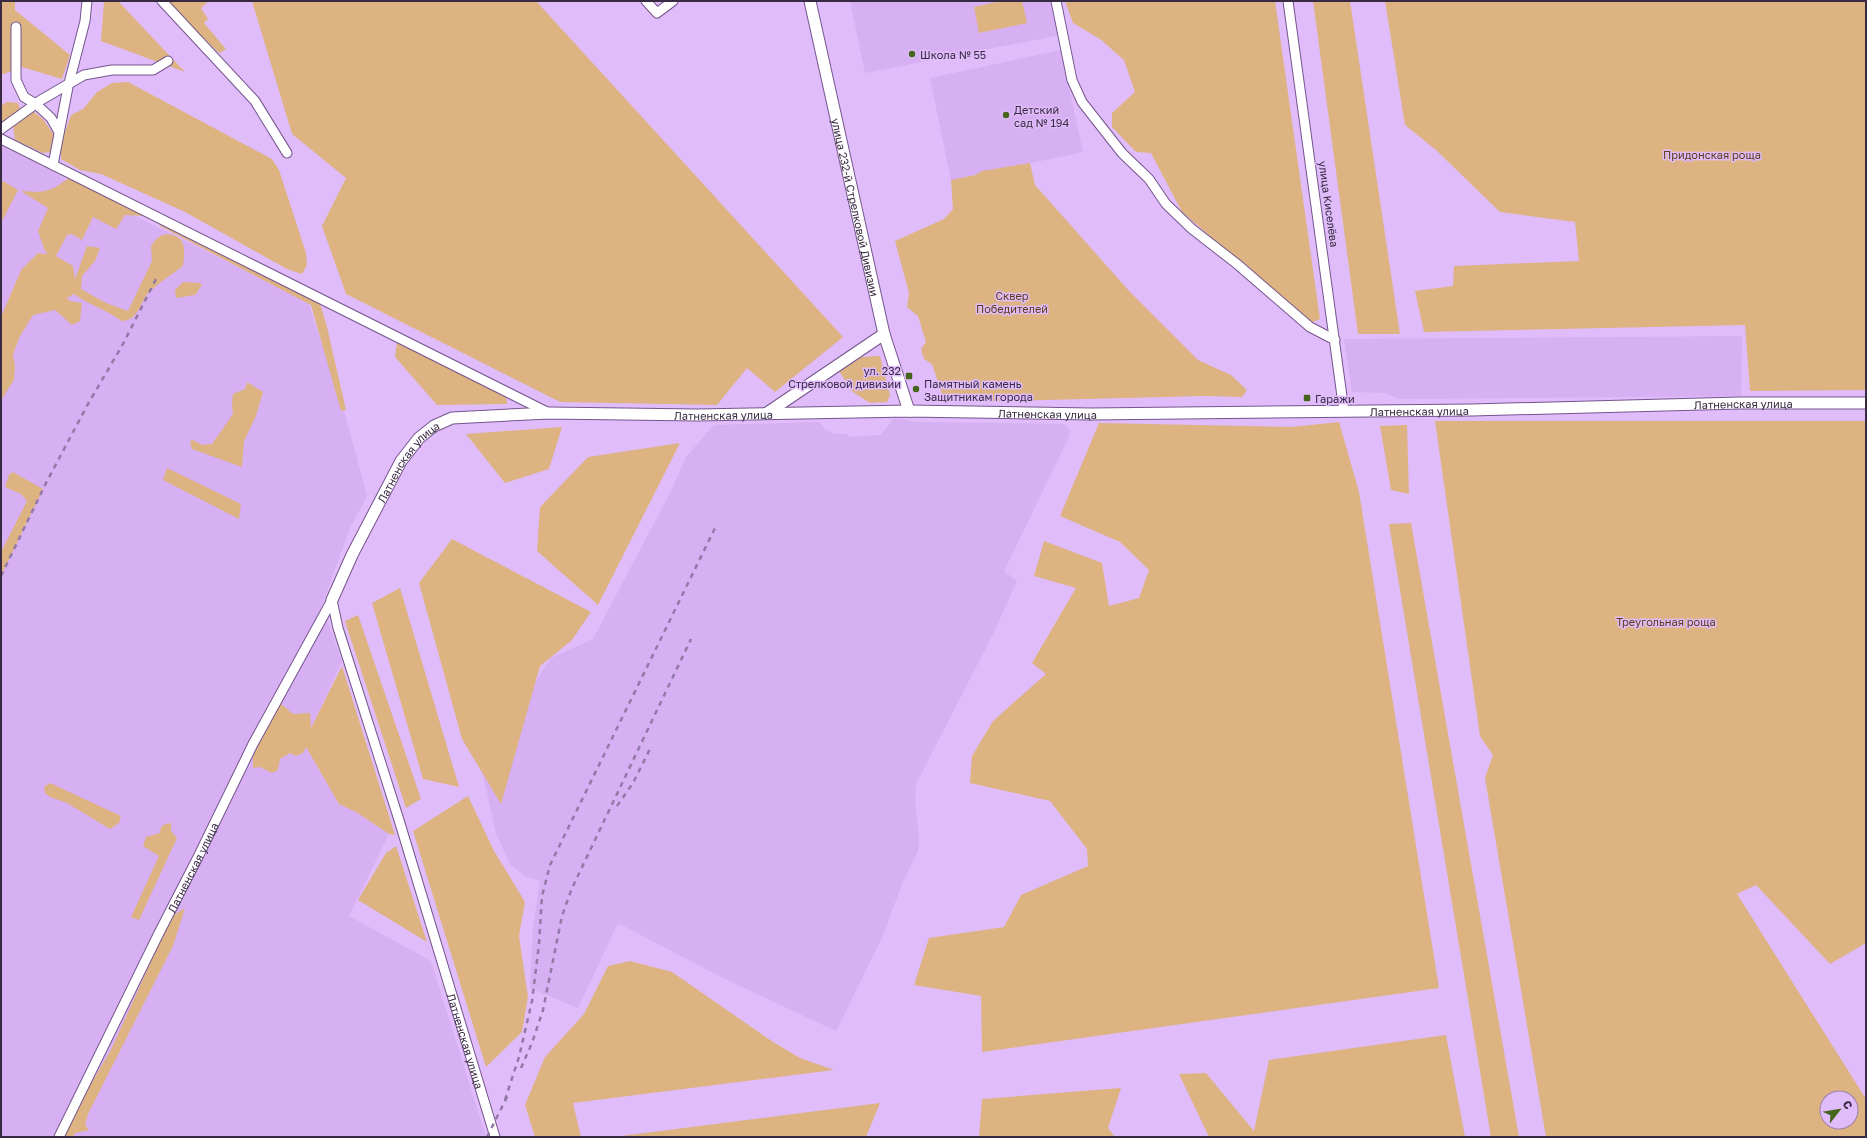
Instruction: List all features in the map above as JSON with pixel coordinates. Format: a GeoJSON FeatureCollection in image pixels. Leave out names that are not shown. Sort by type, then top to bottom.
{"type":"FeatureCollection","features":[{"type":"Feature","properties":{"kind":"street"},"geometry":{"type":"LineString","coordinates":[[53,165],[69,83],[83,28],[87,1]]}},
{"type":"Feature","properties":{"kind":"street"},"geometry":{"type":"LineString","coordinates":[[162,1],[255,101],[286,153]]}},
{"type":"Feature","properties":{"kind":"street"},"geometry":{"type":"LineString","coordinates":[[646,1],[657,13],[673,1]]}},
{"type":"Feature","properties":{"kind":"street","name":"улица 232-й Стрелковой Дивизии"},"geometry":{"type":"LineString","coordinates":[[810,1],[884,334],[909,411]]}},
{"type":"Feature","properties":{"kind":"street"},"geometry":{"type":"LineString","coordinates":[[1056,1],[1072,80],[1082,102],[1118,147],[1149,179],[1166,204],[1192,229],[1237,264],[1310,327],[1335,340]]}},
{"type":"Feature","properties":{"kind":"street","name":"улица Киселёва"},"geometry":{"type":"LineString","coordinates":[[1288,1],[1344,411]]}},
{"type":"Feature","properties":{"kind":"street"},"geometry":{"type":"LineString","coordinates":[[16,27],[16,80],[24,97],[36,104],[51,118],[59,132]]}},
{"type":"Feature","properties":{"kind":"street"},"geometry":{"type":"LineString","coordinates":[[1,129],[36,104],[84,75],[112,70],[153,70],[168,61]]}},
{"type":"Feature","properties":{"kind":"street"},"geometry":{"type":"LineString","coordinates":[[1,139],[549,413]]}},
{"type":"Feature","properties":{"kind":"street"},"geometry":{"type":"LineString","coordinates":[[766,414],[884,334]]}},
{"type":"Feature","properties":{"kind":"street","name":"Латненская улица"},"geometry":{"type":"LineString","coordinates":[[59,1137],[253,744],[332,600],[352,555],[401,461],[419,438],[434,426],[452,418],[549,413],[698,415],[909,411],[1096,414],[1472,410],[1736,403],[1866,403]]}},
{"type":"Feature","properties":{"kind":"street","name":"Латненская улица"},"geometry":{"type":"LineString","coordinates":[[332,600],[338,628],[399,820],[495,1137]]}},
{"type":"Feature","properties":{"kind":"shaded area","name":"Школа № 55"},"geometry":{"type":"Polygon","coordinates":[[[850,1],[1054,1],[1061,35],[865,73],[850,1]]]}},
{"type":"Feature","properties":{"kind":"shaded area","name":"Детский сад № 194"},"geometry":{"type":"Polygon","coordinates":[[[1061,50],[1083,152],[951,180],[930,78],[1061,50]]]}},
{"type":"Feature","properties":{"kind":"shaded area"},"geometry":{"type":"Polygon","coordinates":[[[1,146],[57,174],[73,185],[308,302],[343,407],[367,496],[350,528],[322,605],[342,661],[304,744],[339,804],[356,812],[389,834],[349,916],[431,961],[486,1137],[1,1137],[1,146]]]}},
{"type":"Feature","properties":{"kind":"shaded area"},"geometry":{"type":"Polygon","coordinates":[[[1742,336],[1741,396],[1400,399],[1385,393],[1352,392],[1344,339],[1742,336]]]}},
{"type":"Feature","properties":{"kind":"shaded area"},"geometry":{"type":"Polygon","coordinates":[[[894,418],[917,422],[1064,424],[1070,430],[1069,437],[1004,571],[1017,581],[994,632],[916,784],[915,800],[919,838],[918,851],[902,884],[882,938],[836,1031],[725,979],[618,923],[578,1008],[530,988],[533,927],[540,880],[526,877],[510,864],[496,833],[481,766],[551,658],[593,639],[670,493],[686,457],[714,425],[819,422],[826,430],[835,434],[848,434],[849,437],[881,435],[894,418]]]}},
{"type":"Feature","properties":{"kind":"green space"},"geometry":{"type":"Polygon","coordinates":[[[1,1],[15,1],[15,10],[70,55],[62,79],[22,67],[1,75],[1,1]]]}},
{"type":"Feature","properties":{"kind":"green space"},"geometry":{"type":"Polygon","coordinates":[[[104,1],[118,1],[185,72],[101,41],[104,1]]]}},
{"type":"Feature","properties":{"kind":"green space"},"geometry":{"type":"Polygon","coordinates":[[[166,1],[209,1],[201,8],[208,19],[204,23],[226,49],[219,53],[166,1]]]}},
{"type":"Feature","properties":{"kind":"green space"},"geometry":{"type":"Polygon","coordinates":[[[252,1],[536,1],[843,337],[775,392],[747,368],[717,405],[560,402],[346,294],[322,226],[346,178],[292,134],[252,1]]]}},
{"type":"Feature","properties":{"kind":"green space"},"geometry":{"type":"Polygon","coordinates":[[[1001,1],[1022,1],[1027,23],[979,33],[974,7],[1001,1]]]}},
{"type":"Feature","properties":{"kind":"green space"},"geometry":{"type":"Polygon","coordinates":[[[1065,1],[1275,1],[1320,319],[1311,323],[1182,212],[1151,153],[1136,152],[1112,127],[1112,113],[1135,92],[1124,60],[1100,39],[1073,23],[1065,1]]]}},
{"type":"Feature","properties":{"kind":"green space"},"geometry":{"type":"Polygon","coordinates":[[[1313,1],[1350,1],[1400,334],[1358,334],[1313,1]]]}},
{"type":"Feature","properties":{"kind":"green space","name":"Придонская роща"},"geometry":{"type":"Polygon","coordinates":[[[1385,1],[1866,1],[1866,390],[1750,391],[1745,325],[1424,332],[1415,291],[1453,286],[1454,266],[1579,261],[1575,222],[1500,212],[1436,150],[1405,125],[1385,1]]]}},
{"type":"Feature","properties":{"kind":"green space"},"geometry":{"type":"Polygon","coordinates":[[[128,82],[272,159],[279,170],[306,253],[307,265],[302,274],[287,269],[185,212],[101,174],[80,170],[61,159],[61,143],[71,115],[83,109],[97,92],[112,83],[128,82]]]}},
{"type":"Feature","properties":{"kind":"green space"},"geometry":{"type":"Polygon","coordinates":[[[7,102],[18,103],[20,109],[1,123],[1,106],[7,102]]]}},
{"type":"Feature","properties":{"kind":"green space"},"geometry":{"type":"Polygon","coordinates":[[[34,112],[43,119],[54,135],[51,152],[43,153],[15,140],[13,126],[22,118],[34,112]]]}},
{"type":"Feature","properties":{"kind":"green space","name":"Сквер Победителей"},"geometry":{"type":"Polygon","coordinates":[[[1030,163],[1035,185],[1130,292],[1198,360],[1231,375],[1247,390],[1242,397],[1204,396],[970,402],[966,397],[943,397],[932,364],[924,359],[921,349],[926,342],[918,316],[907,307],[909,293],[895,241],[944,219],[953,209],[951,180],[975,175],[982,171],[1030,163]]]}},
{"type":"Feature","properties":{"kind":"green space"},"geometry":{"type":"Polygon","coordinates":[[[71,178],[147,212],[144,216],[125,215],[116,229],[93,217],[82,240],[72,234],[67,235],[56,256],[73,266],[75,279],[87,246],[100,248],[95,261],[82,276],[81,289],[106,303],[128,311],[152,261],[151,246],[158,238],[165,234],[176,236],[182,241],[184,246],[183,266],[148,293],[134,316],[127,320],[122,321],[74,294],[67,298],[70,301],[82,303],[80,321],[72,325],[55,310],[33,315],[19,338],[13,355],[15,366],[14,380],[1,400],[1,317],[21,270],[38,253],[48,254],[45,251],[38,231],[48,208],[21,191],[46,191],[71,178]]]}},
{"type":"Feature","properties":{"kind":"green space"},"geometry":{"type":"Polygon","coordinates":[[[3,181],[18,190],[1,223],[1,183],[3,181]]]}},
{"type":"Feature","properties":{"kind":"green space"},"geometry":{"type":"Polygon","coordinates":[[[162,222],[319,300],[327,327],[346,410],[341,411],[311,305],[160,226],[159,224],[162,222]]]}},
{"type":"Feature","properties":{"kind":"green space"},"geometry":{"type":"Polygon","coordinates":[[[183,282],[200,283],[202,285],[195,295],[176,298],[175,290],[183,282]]]}},
{"type":"Feature","properties":{"kind":"green space"},"geometry":{"type":"Polygon","coordinates":[[[397,342],[506,394],[507,404],[437,405],[395,357],[397,342]]]}},
{"type":"Feature","properties":{"kind":"green space"},"geometry":{"type":"Polygon","coordinates":[[[880,356],[890,395],[887,402],[870,403],[853,392],[839,371],[862,357],[880,356]]]}},
{"type":"Feature","properties":{"kind":"green space"},"geometry":{"type":"Polygon","coordinates":[[[247,382],[263,392],[256,416],[244,441],[242,467],[192,449],[190,441],[193,440],[202,445],[212,444],[233,414],[233,394],[245,389],[247,382]]]}},
{"type":"Feature","properties":{"kind":"green space","name":"Треугольная роща"},"geometry":{"type":"Polygon","coordinates":[[[1435,421],[1866,421],[1866,943],[1830,964],[1756,885],[1737,894],[1866,1099],[1866,1137],[1546,1137],[1485,778],[1493,755],[1480,736],[1435,421]]]}},
{"type":"Feature","properties":{"kind":"green space"},"geometry":{"type":"Polygon","coordinates":[[[1339,422],[1359,492],[1439,988],[982,1052],[981,996],[914,985],[929,938],[1004,927],[1021,895],[1088,866],[1087,849],[1050,801],[970,783],[972,756],[993,721],[1046,674],[1032,663],[1076,588],[1034,576],[1044,541],[1102,563],[1109,606],[1139,598],[1149,570],[1120,542],[1060,516],[1099,423],[1291,427],[1339,422]]]}},
{"type":"Feature","properties":{"kind":"green space"},"geometry":{"type":"Polygon","coordinates":[[[1407,425],[1409,494],[1391,490],[1380,426],[1407,425]]]}},
{"type":"Feature","properties":{"kind":"green space"},"geometry":{"type":"Polygon","coordinates":[[[562,427],[549,469],[505,483],[466,434],[562,427]]]}},
{"type":"Feature","properties":{"kind":"green space"},"geometry":{"type":"Polygon","coordinates":[[[680,443],[598,605],[537,551],[540,507],[588,457],[680,443]]]}},
{"type":"Feature","properties":{"kind":"green space"},"geometry":{"type":"Polygon","coordinates":[[[167,468],[241,504],[239,519],[163,480],[167,468]]]}},
{"type":"Feature","properties":{"kind":"green space"},"geometry":{"type":"Polygon","coordinates":[[[13,472],[43,489],[1,576],[1,552],[27,501],[21,494],[5,487],[9,475],[13,472]]]}},
{"type":"Feature","properties":{"kind":"green space"},"geometry":{"type":"Polygon","coordinates":[[[1411,523],[1519,1137],[1491,1137],[1389,524],[1411,523]]]}},
{"type":"Feature","properties":{"kind":"green space"},"geometry":{"type":"Polygon","coordinates":[[[452,539],[591,612],[572,640],[540,666],[501,804],[462,739],[419,583],[452,539]]]}},
{"type":"Feature","properties":{"kind":"green space"},"geometry":{"type":"Polygon","coordinates":[[[400,588],[459,787],[423,779],[372,603],[400,588]]]}},
{"type":"Feature","properties":{"kind":"green space"},"geometry":{"type":"Polygon","coordinates":[[[358,615],[421,799],[406,808],[345,621],[358,615]]]}},
{"type":"Feature","properties":{"kind":"green space"},"geometry":{"type":"Polygon","coordinates":[[[342,666],[395,835],[389,834],[356,812],[339,804],[306,747],[303,753],[296,756],[290,753],[280,759],[278,770],[272,773],[260,767],[253,768],[253,756],[280,703],[293,714],[310,713],[311,728],[342,666]]]}},
{"type":"Feature","properties":{"kind":"green space"},"geometry":{"type":"Polygon","coordinates":[[[50,783],[121,816],[119,823],[110,829],[67,803],[50,797],[45,793],[44,787],[50,783]]]}},
{"type":"Feature","properties":{"kind":"green space"},"geometry":{"type":"Polygon","coordinates":[[[468,796],[494,851],[525,902],[519,936],[528,997],[522,1032],[486,1067],[413,831],[468,796]]]}},
{"type":"Feature","properties":{"kind":"green space"},"geometry":{"type":"Polygon","coordinates":[[[171,823],[171,831],[177,838],[139,920],[131,917],[159,856],[143,846],[146,837],[160,833],[161,827],[165,824],[171,823]]]}},
{"type":"Feature","properties":{"kind":"green space"},"geometry":{"type":"Polygon","coordinates":[[[396,846],[427,942],[358,900],[386,853],[396,846]]]}},
{"type":"Feature","properties":{"kind":"green space"},"geometry":{"type":"Polygon","coordinates":[[[185,908],[173,946],[88,1114],[85,1125],[89,1130],[75,1133],[73,1137],[62,1137],[71,1117],[111,1050],[171,917],[185,908]]]}},
{"type":"Feature","properties":{"kind":"green space"},"geometry":{"type":"Polygon","coordinates":[[[630,961],[672,972],[773,1042],[800,1058],[834,1070],[573,1103],[581,1137],[535,1137],[525,1105],[545,1057],[584,1014],[608,966],[630,961]]]}},
{"type":"Feature","properties":{"kind":"green space"},"geometry":{"type":"Polygon","coordinates":[[[1446,1035],[1465,1137],[1209,1137],[1179,1074],[1206,1073],[1254,1131],[1269,1060],[1446,1035]]]}},
{"type":"Feature","properties":{"kind":"green space"},"geometry":{"type":"Polygon","coordinates":[[[1121,1088],[1108,1128],[1115,1137],[979,1137],[982,1099],[1121,1088]]]}},
{"type":"Feature","properties":{"kind":"green space"},"geometry":{"type":"Polygon","coordinates":[[[880,1103],[866,1137],[613,1137],[880,1103]]]}},
{"type":"Feature","properties":{"kind":"railway"},"geometry":{"type":"LineString","coordinates":[[1,576],[46,483],[88,404],[123,344],[157,277]]}},
{"type":"Feature","properties":{"kind":"railway"},"geometry":{"type":"LineString","coordinates":[[505,1100],[519,1057],[532,1001],[539,944],[542,896],[550,865],[717,524]]}},
{"type":"Feature","properties":{"kind":"railway"},"geometry":{"type":"LineString","coordinates":[[521,1068],[532,1043],[543,1010],[562,916],[572,888],[691,639]]}},
{"type":"Feature","properties":{"kind":"railway"},"geometry":{"type":"LineString","coordinates":[[617,806],[633,783],[651,747]]}},
{"type":"Feature","properties":{"kind":"railway"},"geometry":{"type":"LineString","coordinates":[[487,1137],[508,1095]]}},
{"type":"Feature","properties":{"kind":"place","name":"Школа № 55"},"geometry":{"type":"Point","coordinates":[912,54]}},
{"type":"Feature","properties":{"kind":"place","name":"Детский сад № 194"},"geometry":{"type":"Point","coordinates":[1006,115]}},
{"type":"Feature","properties":{"kind":"place","name":"ул. 232 Стрелковой дивизии"},"geometry":{"type":"Point","coordinates":[909,376]}},
{"type":"Feature","properties":{"kind":"place","name":"Памятный камень Защитникам города"},"geometry":{"type":"Point","coordinates":[916,389]}},
{"type":"Feature","properties":{"kind":"place","name":"Гаражи"},"geometry":{"type":"Point","coordinates":[1307,398]}}]}
